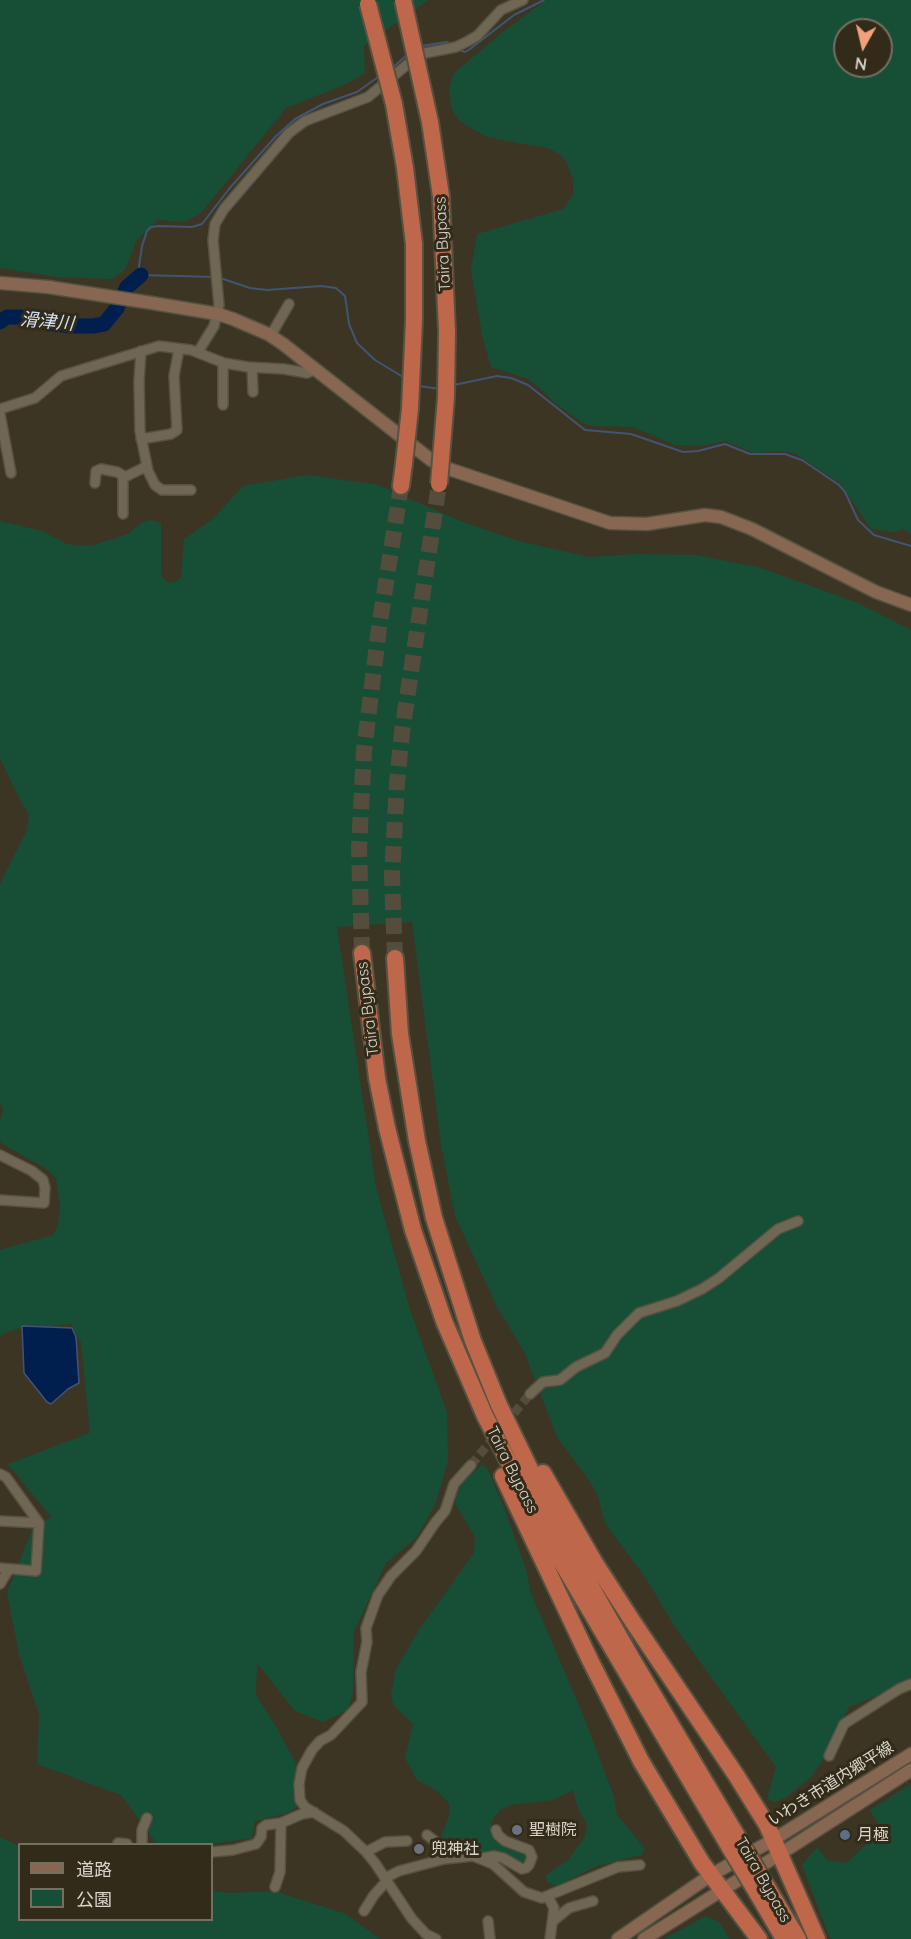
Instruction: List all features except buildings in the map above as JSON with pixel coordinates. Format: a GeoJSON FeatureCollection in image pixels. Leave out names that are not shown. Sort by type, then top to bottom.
{"type":"FeatureCollection","features":[{"type":"Feature","properties":{"kind":"highway","name":"Taira Bypass"},"geometry":{"type":"LineString","coordinates":[[403,0],[430,122],[441,196],[447,332],[446,397],[438,487]]}},
{"type":"Feature","properties":{"kind":"highway","name":"Taira Bypass"},"geometry":{"type":"LineString","coordinates":[[368,2],[394,104],[405,168],[414,244],[411,399],[400,486]]}},
{"type":"Feature","properties":{"kind":"highway","name":"Taira Bypass"},"geometry":{"type":"LineString","coordinates":[[362,953],[377,1078],[403,1194],[424,1266],[465,1372],[511,1469],[584,1603],[758,1883],[798,1939]]}},
{"type":"Feature","properties":{"kind":"highway","name":"Taira Bypass"},"geometry":{"type":"LineString","coordinates":[[395,958],[400,1034],[411,1113],[434,1218],[461,1308],[499,1405],[563,1537],[735,1845]]}},
{"type":"Feature","properties":{"kind":"highway"},"geometry":{"type":"LineString","coordinates":[[403,1194],[435,1312],[460,1380],[505,1482],[614,1710],[641,1761],[711,1875],[759,1939]]}},
{"type":"Feature","properties":{"kind":"highway"},"geometry":{"type":"LineString","coordinates":[[461,1308],[521,1432],[571,1523],[633,1622],[736,1775],[777,1847],[817,1939]]}},
{"type":"Feature","properties":{"kind":"highway","name":"Taira Bypass"},"geometry":{"type":"LineString","coordinates":[[758,1883],[784,1939]]}},
{"type":"Feature","properties":{"kind":"street"},"geometry":{"type":"LineString","coordinates":[[198,352],[210,333],[217,314],[219,298],[213,240],[215,224],[224,209],[289,133],[304,121],[368,97],[420,54],[456,47],[477,36],[501,10],[523,0]]}},
{"type":"Feature","properties":{"kind":"street"},"geometry":{"type":"LineString","coordinates":[[0,283],[48,287],[217,314],[271,335],[424,455],[449,469],[610,523],[647,524],[705,515],[722,517],[752,529],[876,592],[911,605]]}},
{"type":"Feature","properties":{"kind":"street"},"geometry":{"type":"LineString","coordinates":[[271,335],[289,304]]}},
{"type":"Feature","properties":{"kind":"street"},"geometry":{"type":"LineString","coordinates":[[11,473],[0,411],[35,398],[61,376],[159,346],[198,352],[223,363],[252,368],[284,369],[307,373],[317,369]]}},
{"type":"Feature","properties":{"kind":"street"},"geometry":{"type":"LineString","coordinates":[[141,439],[171,434],[177,430],[174,376],[179,349]]}},
{"type":"Feature","properties":{"kind":"street"},"geometry":{"type":"LineString","coordinates":[[141,351],[138,406],[141,439],[147,466],[158,488],[190,490]]}},
{"type":"Feature","properties":{"kind":"street"},"geometry":{"type":"LineString","coordinates":[[223,363],[223,405]]}},
{"type":"Feature","properties":{"kind":"street"},"geometry":{"type":"LineString","coordinates":[[252,368],[253,392]]}},
{"type":"Feature","properties":{"kind":"street"},"geometry":{"type":"LineString","coordinates":[[124,476],[147,466]]}},
{"type":"Feature","properties":{"kind":"street"},"geometry":{"type":"LineString","coordinates":[[95,483],[96,471],[101,469],[124,476]]}},
{"type":"Feature","properties":{"kind":"street"},"geometry":{"type":"LineString","coordinates":[[123,514],[122,483],[124,476]]}},
{"type":"Feature","properties":{"kind":"street"},"geometry":{"type":"LineString","coordinates":[[0,1155],[32,1171],[44,1180],[45,1188],[44,1203],[0,1200]]}},
{"type":"Feature","properties":{"kind":"street"},"geometry":{"type":"LineString","coordinates":[[530,1394],[543,1382],[552,1383],[560,1380],[574,1368],[604,1353],[617,1335],[639,1313],[677,1301],[711,1284],[778,1229],[798,1221]]}},
{"type":"Feature","properties":{"kind":"street"},"geometry":{"type":"LineString","coordinates":[[436,1939],[426,1934],[412,1919],[366,1852],[344,1831],[305,1807],[298,1792],[302,1768],[320,1741],[331,1735],[362,1702],[361,1672],[366,1628],[375,1602],[391,1576],[417,1551],[445,1511],[454,1484],[471,1465]]}},
{"type":"Feature","properties":{"kind":"street"},"geometry":{"type":"LineString","coordinates":[[0,1474],[6,1477],[39,1523],[36,1571],[5,1569],[0,1584]]}},
{"type":"Feature","properties":{"kind":"street"},"geometry":{"type":"LineString","coordinates":[[0,1521],[39,1523]]}},
{"type":"Feature","properties":{"kind":"street"},"geometry":{"type":"LineString","coordinates":[[830,1756],[844,1724],[899,1689],[911,1684]]}},
{"type":"Feature","properties":{"kind":"street","name":"いわき市道内郷平線"},"geometry":{"type":"LineString","coordinates":[[644,1939],[723,1890],[777,1847],[911,1754]]}},
{"type":"Feature","properties":{"kind":"street","name":"いわき市道内郷平線"},"geometry":{"type":"LineString","coordinates":[[618,1939],[711,1875],[777,1847],[911,1770]]}},
{"type":"Feature","properties":{"kind":"street"},"geometry":{"type":"LineString","coordinates":[[213,1852],[256,1844],[261,1837],[261,1828],[266,1825],[314,1812]]}},
{"type":"Feature","properties":{"kind":"street"},"geometry":{"type":"LineString","coordinates":[[142,1843],[142,1830],[147,1818]]}},
{"type":"Feature","properties":{"kind":"street"},"geometry":{"type":"LineString","coordinates":[[275,1887],[280,1872],[280,1823]]}},
{"type":"Feature","properties":{"kind":"street"},"geometry":{"type":"LineString","coordinates":[[482,1858],[494,1856],[503,1858],[522,1869],[529,1865],[532,1857],[529,1850],[505,1841],[496,1830]]}},
{"type":"Feature","properties":{"kind":"street"},"geometry":{"type":"LineString","coordinates":[[427,1835],[455,1857]]}},
{"type":"Feature","properties":{"kind":"street"},"geometry":{"type":"LineString","coordinates":[[366,1852],[385,1842],[407,1841]]}},
{"type":"Feature","properties":{"kind":"street"},"geometry":{"type":"LineString","coordinates":[[364,1911],[374,1895],[399,1871],[455,1857],[473,1856],[493,1863],[524,1892],[542,1898],[618,1867],[640,1865]]}},
{"type":"Feature","properties":{"kind":"street"},"geometry":{"type":"LineString","coordinates":[[548,1897],[554,1908],[550,1939]]}},
{"type":"Feature","properties":{"kind":"street"},"geometry":{"type":"LineString","coordinates":[[553,1922],[570,1908],[593,1901]]}},
{"type":"Feature","properties":{"kind":"street"},"geometry":{"type":"LineString","coordinates":[[488,1921],[490,1939]]}},
{"type":"Feature","properties":{"kind":"green space"},"geometry":{"type":"Polygon","coordinates":[[[0,0],[428,0],[364,46],[365,73],[344,85],[286,108],[200,214],[185,222],[158,220],[136,241],[125,270],[112,279],[58,277],[0,268],[0,0]]]}},
{"type":"Feature","properties":{"kind":"green space"},"geometry":{"type":"Polygon","coordinates":[[[546,0],[911,0],[911,534],[903,529],[894,532],[871,529],[840,483],[796,454],[783,451],[755,453],[725,441],[701,446],[675,445],[633,427],[592,426],[583,423],[555,403],[528,379],[491,367],[483,339],[471,269],[477,234],[563,209],[573,195],[573,179],[566,161],[550,149],[487,137],[461,122],[452,110],[449,90],[453,74],[504,31],[546,0]]]}},
{"type":"Feature","properties":{"kind":"green space"},"geometry":{"type":"Polygon","coordinates":[[[308,475],[378,485],[463,522],[518,541],[589,557],[638,554],[695,555],[758,567],[858,603],[911,630],[911,1682],[849,1707],[821,1763],[811,1777],[785,1798],[774,1802],[767,1799],[776,1767],[675,1627],[647,1580],[605,1523],[597,1493],[557,1437],[524,1351],[497,1307],[455,1216],[441,1144],[412,922],[337,927],[376,1187],[410,1310],[447,1412],[448,1461],[435,1505],[416,1538],[386,1563],[354,1631],[353,1692],[348,1710],[323,1722],[295,1711],[257,1663],[256,1695],[296,1764],[293,1793],[297,1807],[287,1813],[255,1821],[252,1838],[213,1844],[156,1843],[121,1795],[37,1764],[39,1714],[19,1654],[7,1593],[32,1530],[51,1517],[8,1464],[90,1433],[81,1342],[71,1324],[17,1329],[4,1333],[0,1337],[0,1250],[53,1235],[58,1226],[60,1204],[56,1178],[45,1168],[1,1143],[0,1140],[0,1121],[3,1110],[0,1103],[0,884],[27,830],[29,815],[0,758],[0,521],[42,531],[67,544],[81,546],[94,545],[128,534],[149,520],[161,523],[161,575],[168,583],[175,582],[181,578],[184,539],[213,519],[243,486],[308,475]]]}},
{"type":"Feature","properties":{"kind":"green space"},"geometry":{"type":"Polygon","coordinates":[[[483,1464],[488,1470],[503,1505],[526,1569],[531,1593],[585,1720],[614,1797],[617,1815],[645,1849],[641,1855],[597,1866],[557,1886],[547,1882],[546,1875],[567,1861],[585,1837],[587,1825],[578,1808],[573,1790],[553,1800],[510,1805],[500,1810],[492,1820],[491,1830],[495,1840],[524,1854],[527,1862],[524,1865],[502,1856],[450,1850],[445,1846],[441,1837],[450,1814],[449,1803],[437,1791],[417,1780],[405,1758],[413,1724],[394,1706],[391,1695],[396,1669],[419,1630],[474,1553],[475,1537],[455,1503],[460,1487],[466,1478],[483,1464]]]}},
{"type":"Feature","properties":{"kind":"green space"},"geometry":{"type":"Polygon","coordinates":[[[911,1784],[911,1939],[830,1939],[802,1865],[817,1847],[827,1860],[847,1863],[881,1830],[870,1810],[911,1784]]]}},
{"type":"Feature","properties":{"kind":"green space"},"geometry":{"type":"Polygon","coordinates":[[[0,1837],[18,1846],[18,1921],[213,1921],[213,1891],[231,1893],[274,1891],[346,1914],[380,1939],[0,1939],[0,1837]]]}},
{"type":"Feature","properties":{"kind":"green space"},"geometry":{"type":"Polygon","coordinates":[[[706,1916],[720,1923],[729,1939],[664,1939],[706,1916]]]}},
{"type":"Feature","properties":{"kind":"water"},"geometry":{"type":"Polygon","coordinates":[[[22,1326],[72,1328],[76,1337],[79,1383],[68,1389],[51,1404],[24,1373],[22,1326]]]}},
{"type":"Feature","properties":{"kind":"waterway"},"geometry":{"type":"LineString","coordinates":[[457,49],[465,52],[514,15],[544,0]]}},
{"type":"Feature","properties":{"kind":"waterway"},"geometry":{"type":"LineString","coordinates":[[421,46],[447,42],[450,44]]}},
{"type":"Feature","properties":{"kind":"waterway"},"geometry":{"type":"LineString","coordinates":[[391,69],[409,53]]}},
{"type":"Feature","properties":{"kind":"waterway"},"geometry":{"type":"LineString","coordinates":[[215,277],[141,275],[139,266],[147,231],[151,227],[192,227],[202,224],[229,189],[276,136],[295,119],[323,104],[357,92],[381,75]]}},
{"type":"Feature","properties":{"kind":"waterway","name":"滑津川"},"geometry":{"type":"LineString","coordinates":[[0,322],[7,317],[21,317],[72,326],[104,324],[117,308],[127,287],[141,275]]}},
{"type":"Feature","properties":{"kind":"waterway"},"geometry":{"type":"LineString","coordinates":[[220,278],[250,288],[267,290],[321,286],[336,288],[345,296],[349,324],[357,343],[375,360],[403,377]]}},
{"type":"Feature","properties":{"kind":"waterway"},"geometry":{"type":"LineString","coordinates":[[454,385],[497,376],[511,378],[528,385],[585,430],[631,434],[683,452],[698,451],[725,444],[750,454],[785,454],[802,460],[839,485],[845,492],[858,520],[874,535],[911,546]]}},
{"type":"Feature","properties":{"kind":"waterway"},"geometry":{"type":"LineString","coordinates":[[419,386],[440,389]]}},
{"type":"Feature","properties":{"kind":"tunnel"},"geometry":{"type":"LineString","coordinates":[[362,953],[359,848],[364,751],[379,628],[401,486]]}},
{"type":"Feature","properties":{"kind":"tunnel"},"geometry":{"type":"LineString","coordinates":[[395,958],[392,877],[397,782],[402,732],[438,491]]}},
{"type":"Feature","properties":{"kind":"tunnel"},"geometry":{"type":"LineString","coordinates":[[471,1465],[530,1394]]}},
{"type":"Feature","properties":{"kind":"place","name":"聖樹院"},"geometry":{"type":"Point","coordinates":[517,1830]}},
{"type":"Feature","properties":{"kind":"place","name":"月極"},"geometry":{"type":"Point","coordinates":[845,1835]}},
{"type":"Feature","properties":{"kind":"place","name":"兜神社"},"geometry":{"type":"Point","coordinates":[419,1849]}}]}
